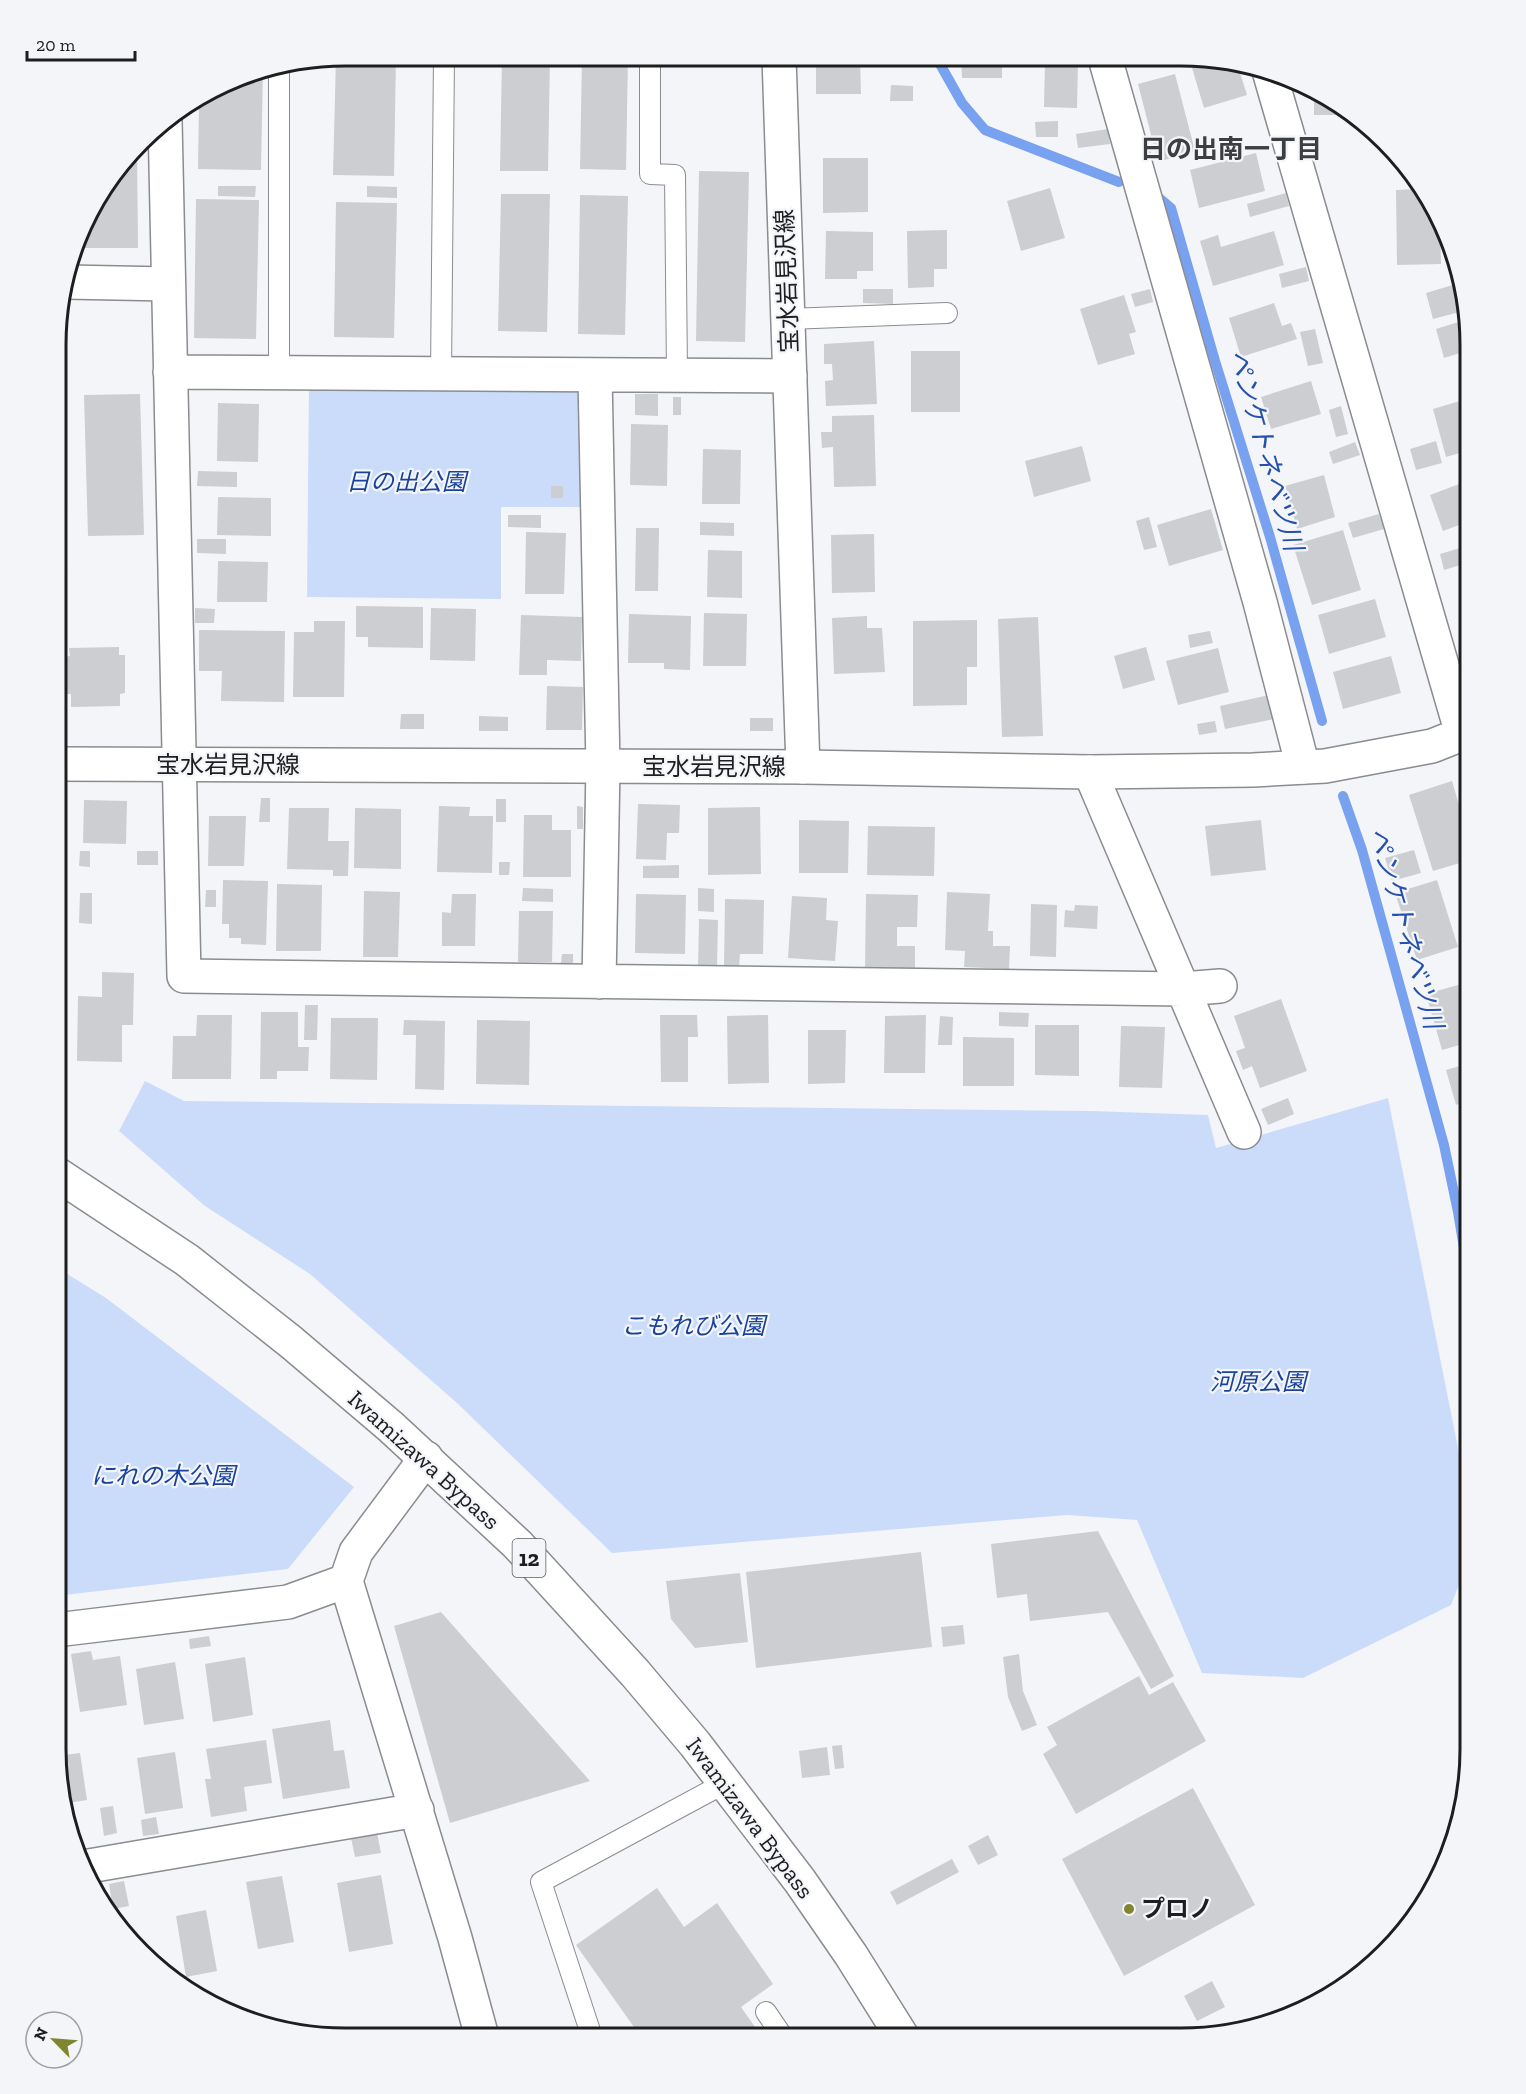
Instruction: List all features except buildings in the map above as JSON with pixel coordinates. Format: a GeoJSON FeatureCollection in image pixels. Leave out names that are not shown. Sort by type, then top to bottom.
{"type":"FeatureCollection","features":[{"type":"Feature","properties":{"kind":"main road","name":"宝水岩見沢線"},"geometry":{"type":"LineString","coordinates":[[66,764],[803,767],[779,66]]}},
{"type":"Feature","properties":{"kind":"main road"},"geometry":{"type":"LineString","coordinates":[[1107,66],[1260,602],[1303,767]]}},
{"type":"Feature","properties":{"kind":"main road"},"geometry":{"type":"LineString","coordinates":[[1272,81],[1460,713]]}},
{"type":"Feature","properties":{"kind":"main road"},"geometry":{"type":"LineString","coordinates":[[165,132],[184,976],[1183,988],[1220,986]]}},
{"type":"Feature","properties":{"kind":"main road"},"geometry":{"type":"LineString","coordinates":[[73,282],[168,284]]}},
{"type":"Feature","properties":{"kind":"main road"},"geometry":{"type":"LineString","coordinates":[[170,372],[790,376]]}},
{"type":"Feature","properties":{"kind":"main road"},"geometry":{"type":"LineString","coordinates":[[595,376],[603,766],[599,982]]}},
{"type":"Feature","properties":{"kind":"main road"},"geometry":{"type":"LineString","coordinates":[[803,767],[1090,772],[1253,770],[1324,766],[1432,746],[1460,735]]}},
{"type":"Feature","properties":{"kind":"main road"},"geometry":{"type":"LineString","coordinates":[[1090,772],[1244,1132]]}},
{"type":"Feature","properties":{"kind":"main road","name":"Iwamizawa Bypass"},"geometry":{"type":"LineString","coordinates":[[66,1180],[187,1260],[291,1342],[426,1458],[517,1544],[635,1673],[725,1783],[800,1881],[852,1955],[897,2028]]}},
{"type":"Feature","properties":{"kind":"main road"},"geometry":{"type":"LineString","coordinates":[[426,1458],[356,1552],[346,1581],[417,1810],[480,2028]]}},
{"type":"Feature","properties":{"kind":"main road"},"geometry":{"type":"LineString","coordinates":[[66,1629],[288,1602],[346,1581]]}},
{"type":"Feature","properties":{"kind":"main road"},"geometry":{"type":"LineString","coordinates":[[91,1866],[417,1810]]}},
{"type":"Feature","properties":{"kind":"lane"},"geometry":{"type":"LineString","coordinates":[[441,374],[444,66]]}},
{"type":"Feature","properties":{"kind":"lane"},"geometry":{"type":"LineString","coordinates":[[650,66],[650,174],[675,175],[677,374]]}},
{"type":"Feature","properties":{"kind":"lane"},"geometry":{"type":"LineString","coordinates":[[279,74],[279,373]]}},
{"type":"Feature","properties":{"kind":"lane"},"geometry":{"type":"LineString","coordinates":[[788,319],[947,314]]}},
{"type":"Feature","properties":{"kind":"lane"},"geometry":{"type":"LineString","coordinates":[[589,2028],[541,1882],[725,1783]]}},
{"type":"Feature","properties":{"kind":"lane"},"geometry":{"type":"LineString","coordinates":[[766,2012],[777,2028]]}},
{"type":"Feature","properties":{"kind":"green space","name":"日の出公園"},"geometry":{"type":"Polygon","coordinates":[[[309,381],[586,383],[585,507],[501,507],[501,599],[307,597],[309,381]]]}},
{"type":"Feature","properties":{"kind":"green space","name":"こもれび公園"},"geometry":{"type":"Polygon","coordinates":[[[145,1081],[184,1101],[1091,1111],[1208,1115],[1216,1148],[1388,1098],[1460,1458],[1460,1582],[1451,1605],[1303,1678],[1202,1673],[1137,1520],[1067,1515],[612,1553],[457,1403],[310,1274],[205,1206],[119,1131],[145,1081]]]}},
{"type":"Feature","properties":{"kind":"green space","name":"にれの木公園"},"geometry":{"type":"Polygon","coordinates":[[[66,1273],[106,1298],[354,1487],[288,1569],[66,1595],[66,1273]]]}},
{"type":"Feature","properties":{"kind":"waterway","name":"ペンケトネベツ川"},"geometry":{"type":"LineString","coordinates":[[941,66],[962,103],[985,130],[1119,182]]}},
{"type":"Feature","properties":{"kind":"waterway","name":"ペンケトネベツ川"},"geometry":{"type":"LineString","coordinates":[[1158,197],[1171,208],[1215,361],[1270,537],[1322,721]]}},
{"type":"Feature","properties":{"kind":"waterway","name":"ペンケトネベツ川"},"geometry":{"type":"LineString","coordinates":[[1343,796],[1362,850],[1444,1145],[1460,1224]]}},
{"type":"Feature","properties":{"kind":"place","name":"プロノ"},"geometry":{"type":"Point","coordinates":[1129,1909]}},
{"type":"Feature","properties":{"kind":"district","name":"日の出南一丁目"},"geometry":{"type":"Point","coordinates":[1231,149]}},
{"type":"Feature","properties":{"kind":"park label","name":"河原公園"},"geometry":{"type":"Point","coordinates":[1258,1382]}}]}
